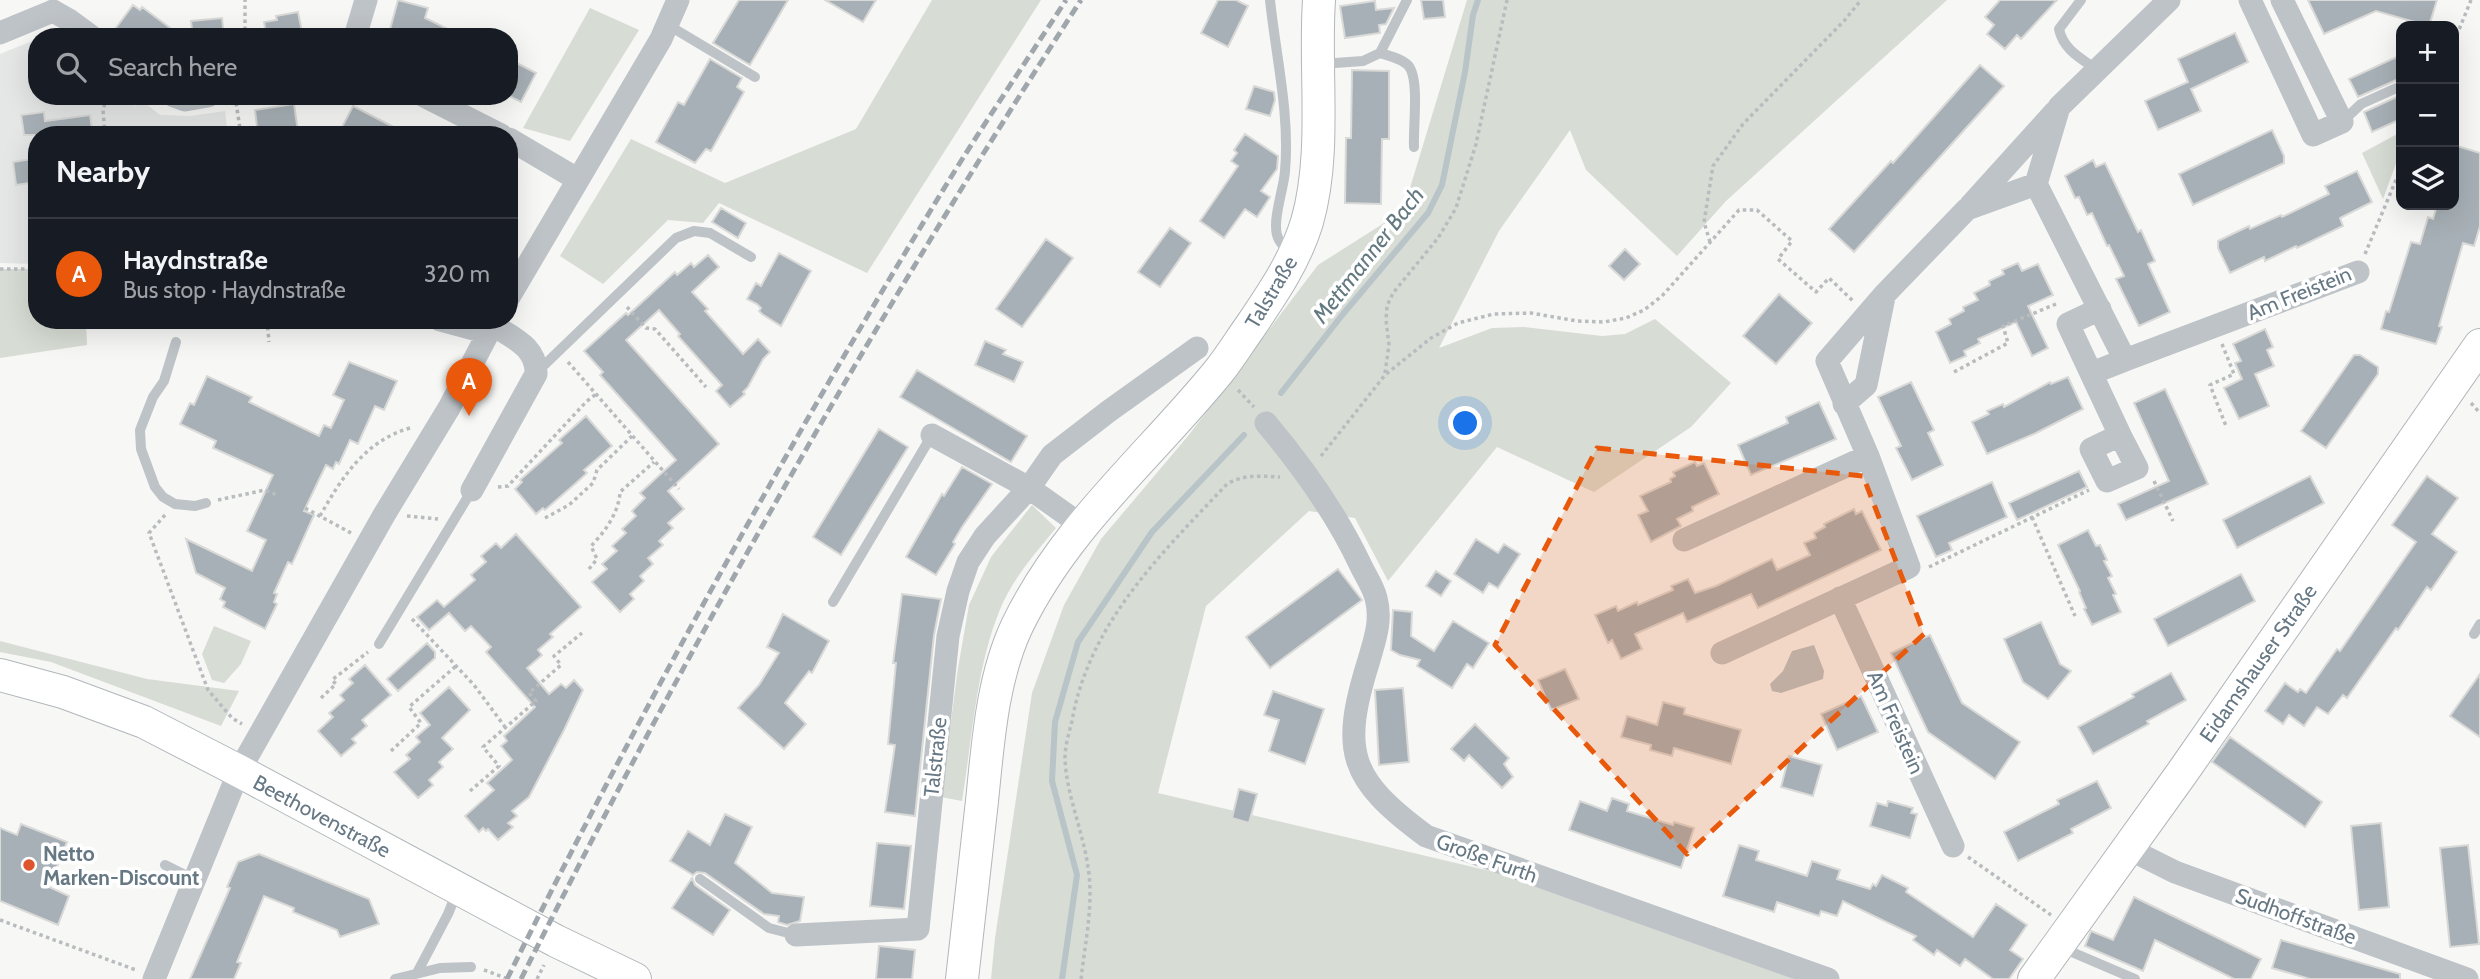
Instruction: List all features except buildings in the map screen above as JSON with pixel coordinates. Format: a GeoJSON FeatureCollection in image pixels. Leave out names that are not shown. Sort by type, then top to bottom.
{"type":"FeatureCollection","features":[{"type":"Feature","properties":{"kind":"main road","name":"Talstraße"},"geometry":{"type":"LineString","coordinates":[[962,979],[989,736],[1003,667],[1016,629],[1039,583],[1081,525],[1219,370],[1279,285],[1294,257],[1307,220],[1314,179],[1318,137],[1319,0]]}},
{"type":"Feature","properties":{"kind":"main road","name":"Eidamshauser Straße"},"geometry":{"type":"LineString","coordinates":[[2050,959],[2480,345]]}},
{"type":"Feature","properties":{"kind":"main road","name":"Beethovenstraße"},"geometry":{"type":"LineString","coordinates":[[0,675],[63,692],[144,722],[556,941],[635,979]]}},
{"type":"Feature","properties":{"kind":"street"},"geometry":{"type":"LineString","coordinates":[[358,28],[366,0]]}},
{"type":"Feature","properties":{"kind":"street"},"geometry":{"type":"LineString","coordinates":[[518,281],[612,124],[668,25],[678,0]]}},
{"type":"Feature","properties":{"kind":"street"},"geometry":{"type":"LineString","coordinates":[[1722,653],[1909,566],[1868,456],[1827,361],[1884,295],[1967,209],[2059,107],[2169,0]]}},
{"type":"Feature","properties":{"kind":"street"},"geometry":{"type":"LineString","coordinates":[[2250,0],[2313,135],[2342,122],[2282,0]]}},
{"type":"Feature","properties":{"kind":"street"},"geometry":{"type":"LineString","coordinates":[[0,33],[52,5],[80,28]]}},
{"type":"Feature","properties":{"kind":"street"},"geometry":{"type":"LineString","coordinates":[[442,105],[483,126]]}},
{"type":"Feature","properties":{"kind":"street"},"geometry":{"type":"LineString","coordinates":[[2059,107],[2036,184],[2125,360]]}},
{"type":"Feature","properties":{"kind":"street"},"geometry":{"type":"LineString","coordinates":[[518,144],[577,179]]}},
{"type":"Feature","properties":{"kind":"street"},"geometry":{"type":"LineString","coordinates":[[1967,209],[2036,184]]}},
{"type":"Feature","properties":{"kind":"street","name":"Am Freistein"},"geometry":{"type":"LineString","coordinates":[[2092,373],[2358,272]]}},
{"type":"Feature","properties":{"kind":"street"},"geometry":{"type":"LineString","coordinates":[[1844,404],[1866,385],[1884,295]]}},
{"type":"Feature","properties":{"kind":"street"},"geometry":{"type":"LineString","coordinates":[[2095,300],[2068,324],[2137,468],[2107,481],[2091,449],[2120,435]]}},
{"type":"Feature","properties":{"kind":"street"},"geometry":{"type":"LineString","coordinates":[[154,977],[239,771],[384,515],[449,408],[490,329]]}},
{"type":"Feature","properties":{"kind":"street"},"geometry":{"type":"LineString","coordinates":[[472,490],[536,374],[536,363],[527,346],[497,329]]}},
{"type":"Feature","properties":{"kind":"street","name":"Talstraße"},"geometry":{"type":"LineString","coordinates":[[796,935],[918,929],[948,636],[968,562],[985,536],[1029,488],[1052,455],[1197,348]]}},
{"type":"Feature","properties":{"kind":"street","name":"Große Furth"},"geometry":{"type":"LineString","coordinates":[[1266,423],[1307,474],[1350,543],[1376,596],[1377,633],[1359,693],[1352,736],[1357,760],[1368,782],[1390,810],[1426,836],[1828,979]]}},
{"type":"Feature","properties":{"kind":"street"},"geometry":{"type":"LineString","coordinates":[[932,435],[1029,488],[1081,525]]}},
{"type":"Feature","properties":{"kind":"street"},"geometry":{"type":"LineString","coordinates":[[1684,540],[1868,456]]}},
{"type":"Feature","properties":{"kind":"street","name":"Am Freistein"},"geometry":{"type":"LineString","coordinates":[[1840,598],[1952,846]]}},
{"type":"Feature","properties":{"kind":"street","name":"Sudhoffstraße"},"geometry":{"type":"LineString","coordinates":[[2127,848],[2175,872],[2467,979]]}},
{"type":"Feature","properties":{"kind":"lane"},"geometry":{"type":"LineString","coordinates":[[1270,0],[1287,141],[1285,175],[1276,230],[1279,240],[1294,257]]}},
{"type":"Feature","properties":{"kind":"lane"},"geometry":{"type":"LineString","coordinates":[[1318,64],[1363,61],[1380,53],[1406,0]]}},
{"type":"Feature","properties":{"kind":"lane"},"geometry":{"type":"LineString","coordinates":[[2081,0],[2059,29],[2065,46],[2096,69]]}},
{"type":"Feature","properties":{"kind":"lane"},"geometry":{"type":"LineString","coordinates":[[668,25],[755,77]]}},
{"type":"Feature","properties":{"kind":"lane"},"geometry":{"type":"LineString","coordinates":[[1380,53],[1405,62],[1410,68],[1414,81],[1413,147]]}},
{"type":"Feature","properties":{"kind":"lane"},"geometry":{"type":"LineString","coordinates":[[2342,122],[2361,104],[2396,88]]}},
{"type":"Feature","properties":{"kind":"lane"},"geometry":{"type":"LineString","coordinates":[[536,374],[677,238],[694,231],[710,233],[751,257]]}},
{"type":"Feature","properties":{"kind":"lane"},"geometry":{"type":"LineString","coordinates":[[176,342],[164,381],[153,397],[138,437],[155,487],[163,497],[174,503],[195,506],[206,503]]}},
{"type":"Feature","properties":{"kind":"lane"},"geometry":{"type":"LineString","coordinates":[[833,602],[932,435]]}},
{"type":"Feature","properties":{"kind":"lane"},"geometry":{"type":"LineString","coordinates":[[379,644],[472,490]]}},
{"type":"Feature","properties":{"kind":"lane"},"geometry":{"type":"LineString","coordinates":[[165,865],[193,879]]}},
{"type":"Feature","properties":{"kind":"lane"},"geometry":{"type":"LineString","coordinates":[[699,879],[769,928],[796,935]]}},
{"type":"Feature","properties":{"kind":"lane"},"geometry":{"type":"LineString","coordinates":[[418,971],[448,914],[458,888]]}},
{"type":"Feature","properties":{"kind":"lane"},"geometry":{"type":"LineString","coordinates":[[2050,959],[2136,979]]}},
{"type":"Feature","properties":{"kind":"lane"},"geometry":{"type":"LineString","coordinates":[[395,979],[418,971],[471,967]]}},
{"type":"Feature","properties":{"kind":"path"},"geometry":{"type":"LineString","coordinates":[[245,0],[245,28]]}},
{"type":"Feature","properties":{"kind":"path"},"geometry":{"type":"LineString","coordinates":[[1385,375],[1389,345],[1385,320],[1387,306],[1392,293],[1438,238],[1456,208],[1476,144],[1507,0]]}},
{"type":"Feature","properties":{"kind":"path"},"geometry":{"type":"LineString","coordinates":[[1710,242],[1703,222],[1713,166],[1743,124],[1844,21],[1861,0]]}},
{"type":"Feature","properties":{"kind":"path"},"geometry":{"type":"LineString","coordinates":[[2459,30],[2471,0]]}},
{"type":"Feature","properties":{"kind":"path"},"geometry":{"type":"LineString","coordinates":[[104,105],[104,126]]}},
{"type":"Feature","properties":{"kind":"path"},"geometry":{"type":"LineString","coordinates":[[236,105],[240,126]]}},
{"type":"Feature","properties":{"kind":"path","name":"Am Freistein"},"geometry":{"type":"LineString","coordinates":[[2358,272],[2396,180]]}},
{"type":"Feature","properties":{"kind":"path"},"geometry":{"type":"LineString","coordinates":[[1081,979],[1089,905],[1089,871],[1082,831],[1070,793],[1065,757],[1077,692],[1098,642],[1144,572],[1227,484],[1252,475],[1297,477],[1307,474],[1385,375],[1440,333],[1458,323],[1494,314],[1531,313],[1577,321],[1604,322],[1644,310],[1661,296],[1740,210],[1757,210],[1792,241],[1778,258],[1816,292],[1829,278],[1868,314]]}},
{"type":"Feature","properties":{"kind":"path"},"geometry":{"type":"LineString","coordinates":[[0,269],[28,269]]}},
{"type":"Feature","properties":{"kind":"path"},"geometry":{"type":"LineString","coordinates":[[1954,372],[2008,344],[2003,326],[2095,300]]}},
{"type":"Feature","properties":{"kind":"path"},"geometry":{"type":"LineString","coordinates":[[634,313],[646,328],[655,328],[706,387]]}},
{"type":"Feature","properties":{"kind":"path"},"geometry":{"type":"LineString","coordinates":[[2214,326],[2234,374],[2210,385],[2226,426]]}},
{"type":"Feature","properties":{"kind":"path"},"geometry":{"type":"LineString","coordinates":[[268,329],[269,342]]}},
{"type":"Feature","properties":{"kind":"path"},"geometry":{"type":"LineString","coordinates":[[1219,370],[1266,423]]}},
{"type":"Feature","properties":{"kind":"path"},"geometry":{"type":"LineString","coordinates":[[577,372],[679,489]]}},
{"type":"Feature","properties":{"kind":"path"},"geometry":{"type":"LineString","coordinates":[[508,486],[596,394]]}},
{"type":"Feature","properties":{"kind":"path"},"geometry":{"type":"LineString","coordinates":[[320,516],[344,475],[382,439],[410,428],[430,438]]}},
{"type":"Feature","properties":{"kind":"path"},"geometry":{"type":"LineString","coordinates":[[545,517],[569,505],[593,483],[597,470],[632,436]]}},
{"type":"Feature","properties":{"kind":"path"},"geometry":{"type":"LineString","coordinates":[[589,569],[597,559],[591,546],[619,504],[620,492],[654,462]]}},
{"type":"Feature","properties":{"kind":"path"},"geometry":{"type":"LineString","coordinates":[[2137,468],[2151,473],[2173,521]]}},
{"type":"Feature","properties":{"kind":"path"},"geometry":{"type":"LineString","coordinates":[[1951,557],[2107,481]]}},
{"type":"Feature","properties":{"kind":"path"},"geometry":{"type":"LineString","coordinates":[[206,503],[265,490],[277,495]]}},
{"type":"Feature","properties":{"kind":"path"},"geometry":{"type":"LineString","coordinates":[[174,503],[149,533],[208,690],[232,718]]}},
{"type":"Feature","properties":{"kind":"path"},"geometry":{"type":"LineString","coordinates":[[305,508],[344,529]]}},
{"type":"Feature","properties":{"kind":"path"},"geometry":{"type":"LineString","coordinates":[[384,515],[454,521]]}},
{"type":"Feature","properties":{"kind":"path"},"geometry":{"type":"LineString","coordinates":[[2032,517],[2075,616]]}},
{"type":"Feature","properties":{"kind":"path"},"geometry":{"type":"LineString","coordinates":[[401,607],[456,666],[505,727]]}},
{"type":"Feature","properties":{"kind":"path"},"geometry":{"type":"LineString","coordinates":[[470,791],[499,766],[483,747],[536,701],[529,693],[561,665],[554,656],[582,633]]}},
{"type":"Feature","properties":{"kind":"path"},"geometry":{"type":"LineString","coordinates":[[321,698],[335,684],[332,680],[379,644]]}},
{"type":"Feature","properties":{"kind":"path"},"geometry":{"type":"LineString","coordinates":[[391,751],[421,723],[409,707],[456,666]]}},
{"type":"Feature","properties":{"kind":"path"},"geometry":{"type":"LineString","coordinates":[[1952,846],[2050,959]]}},
{"type":"Feature","properties":{"kind":"path"},"geometry":{"type":"LineString","coordinates":[[0,920],[154,977]]}},
{"type":"Feature","properties":{"kind":"path"},"geometry":{"type":"LineString","coordinates":[[471,967],[508,979]]}},
{"type":"Feature","properties":{"kind":"highlighted area"},"geometry":{"type":"Polygon","coordinates":[[[1597,448],[1863,476],[1924,634],[1687,854],[1495,645],[1597,448]]]}},
{"type":"Feature","properties":{"kind":"shaded area"},"geometry":{"type":"Polygon","coordinates":[[[932,0],[1041,0],[867,273],[719,203],[703,223],[668,220],[603,284],[560,256],[631,139],[725,183],[856,129],[932,0]]]}},
{"type":"Feature","properties":{"kind":"shaded area"},"geometry":{"type":"Polygon","coordinates":[[[1467,0],[1947,0],[1726,201],[1677,256],[1586,170],[1570,130],[1499,231],[1439,348],[1492,328],[1524,327],[1602,336],[1625,334],[1655,319],[1731,383],[1691,427],[1594,492],[1497,447],[1388,581],[1355,518],[1309,511],[1206,606],[1158,793],[1490,871],[1794,979],[991,979],[1032,693],[1064,605],[1101,539],[1188,436],[1318,265],[1403,211],[1467,0]]]}},
{"type":"Feature","properties":{"kind":"shaded area"},"geometry":{"type":"Polygon","coordinates":[[[590,8],[639,30],[570,141],[523,128],[590,8]]]}},
{"type":"Feature","properties":{"kind":"shaded area"},"geometry":{"type":"Polygon","coordinates":[[[28,43],[28,105],[147,105],[160,115],[191,116],[225,111],[227,126],[28,126],[28,264],[0,263],[0,54],[28,43]]]}},
{"type":"Feature","properties":{"kind":"shaded area"},"geometry":{"type":"Polygon","coordinates":[[[2396,135],[2396,164],[2383,199],[2362,153],[2396,135]]]}},
{"type":"Feature","properties":{"kind":"shaded area"},"geometry":{"type":"Polygon","coordinates":[[[0,269],[28,269],[28,329],[86,329],[87,345],[0,358],[0,269]]]}},
{"type":"Feature","properties":{"kind":"shaded area"},"geometry":{"type":"Polygon","coordinates":[[[1032,505],[1056,528],[1010,589],[991,634],[980,681],[962,801],[941,797],[969,605],[991,557],[1032,505]]]}},
{"type":"Feature","properties":{"kind":"shaded area"},"geometry":{"type":"Polygon","coordinates":[[[214,626],[251,641],[241,664],[224,683],[212,680],[202,654],[214,626]]]}},
{"type":"Feature","properties":{"kind":"shaded area"},"geometry":{"type":"Polygon","coordinates":[[[0,641],[147,679],[239,691],[221,726],[51,662],[0,652],[0,641]]]}},
{"type":"Feature","properties":{"kind":"shaded area"},"geometry":{"type":"Polygon","coordinates":[[[1814,645],[1824,671],[1823,679],[1781,693],[1772,691],[1770,684],[1783,671],[1792,651],[1814,645]]]}},
{"type":"Feature","properties":{"kind":"waterway","name":"Mettmanner Bach"},"geometry":{"type":"LineString","coordinates":[[1281,393],[1428,213],[1442,185],[1478,0]]}},
{"type":"Feature","properties":{"kind":"waterway","name":"Mettmanner Bach"},"geometry":{"type":"LineString","coordinates":[[1062,979],[1077,875],[1052,781],[1055,722],[1078,642],[1152,532],[1244,435]]}},
{"type":"Feature","properties":{"kind":"railway"},"geometry":{"type":"LineString","coordinates":[[507,979],[609,780],[770,485],[940,195],[1066,0]]}},
{"type":"Feature","properties":{"kind":"railway"},"geometry":{"type":"LineString","coordinates":[[521,979],[718,604],[858,360],[1081,0]]}},
{"type":"Feature","properties":{"kind":"place","name":"Haydnstraße"},"geometry":{"type":"Point","coordinates":[469,416]}},
{"type":"Feature","properties":{"kind":"place","name":"Netto Marken-Discount"},"geometry":{"type":"Point","coordinates":[29,865]}}]}
